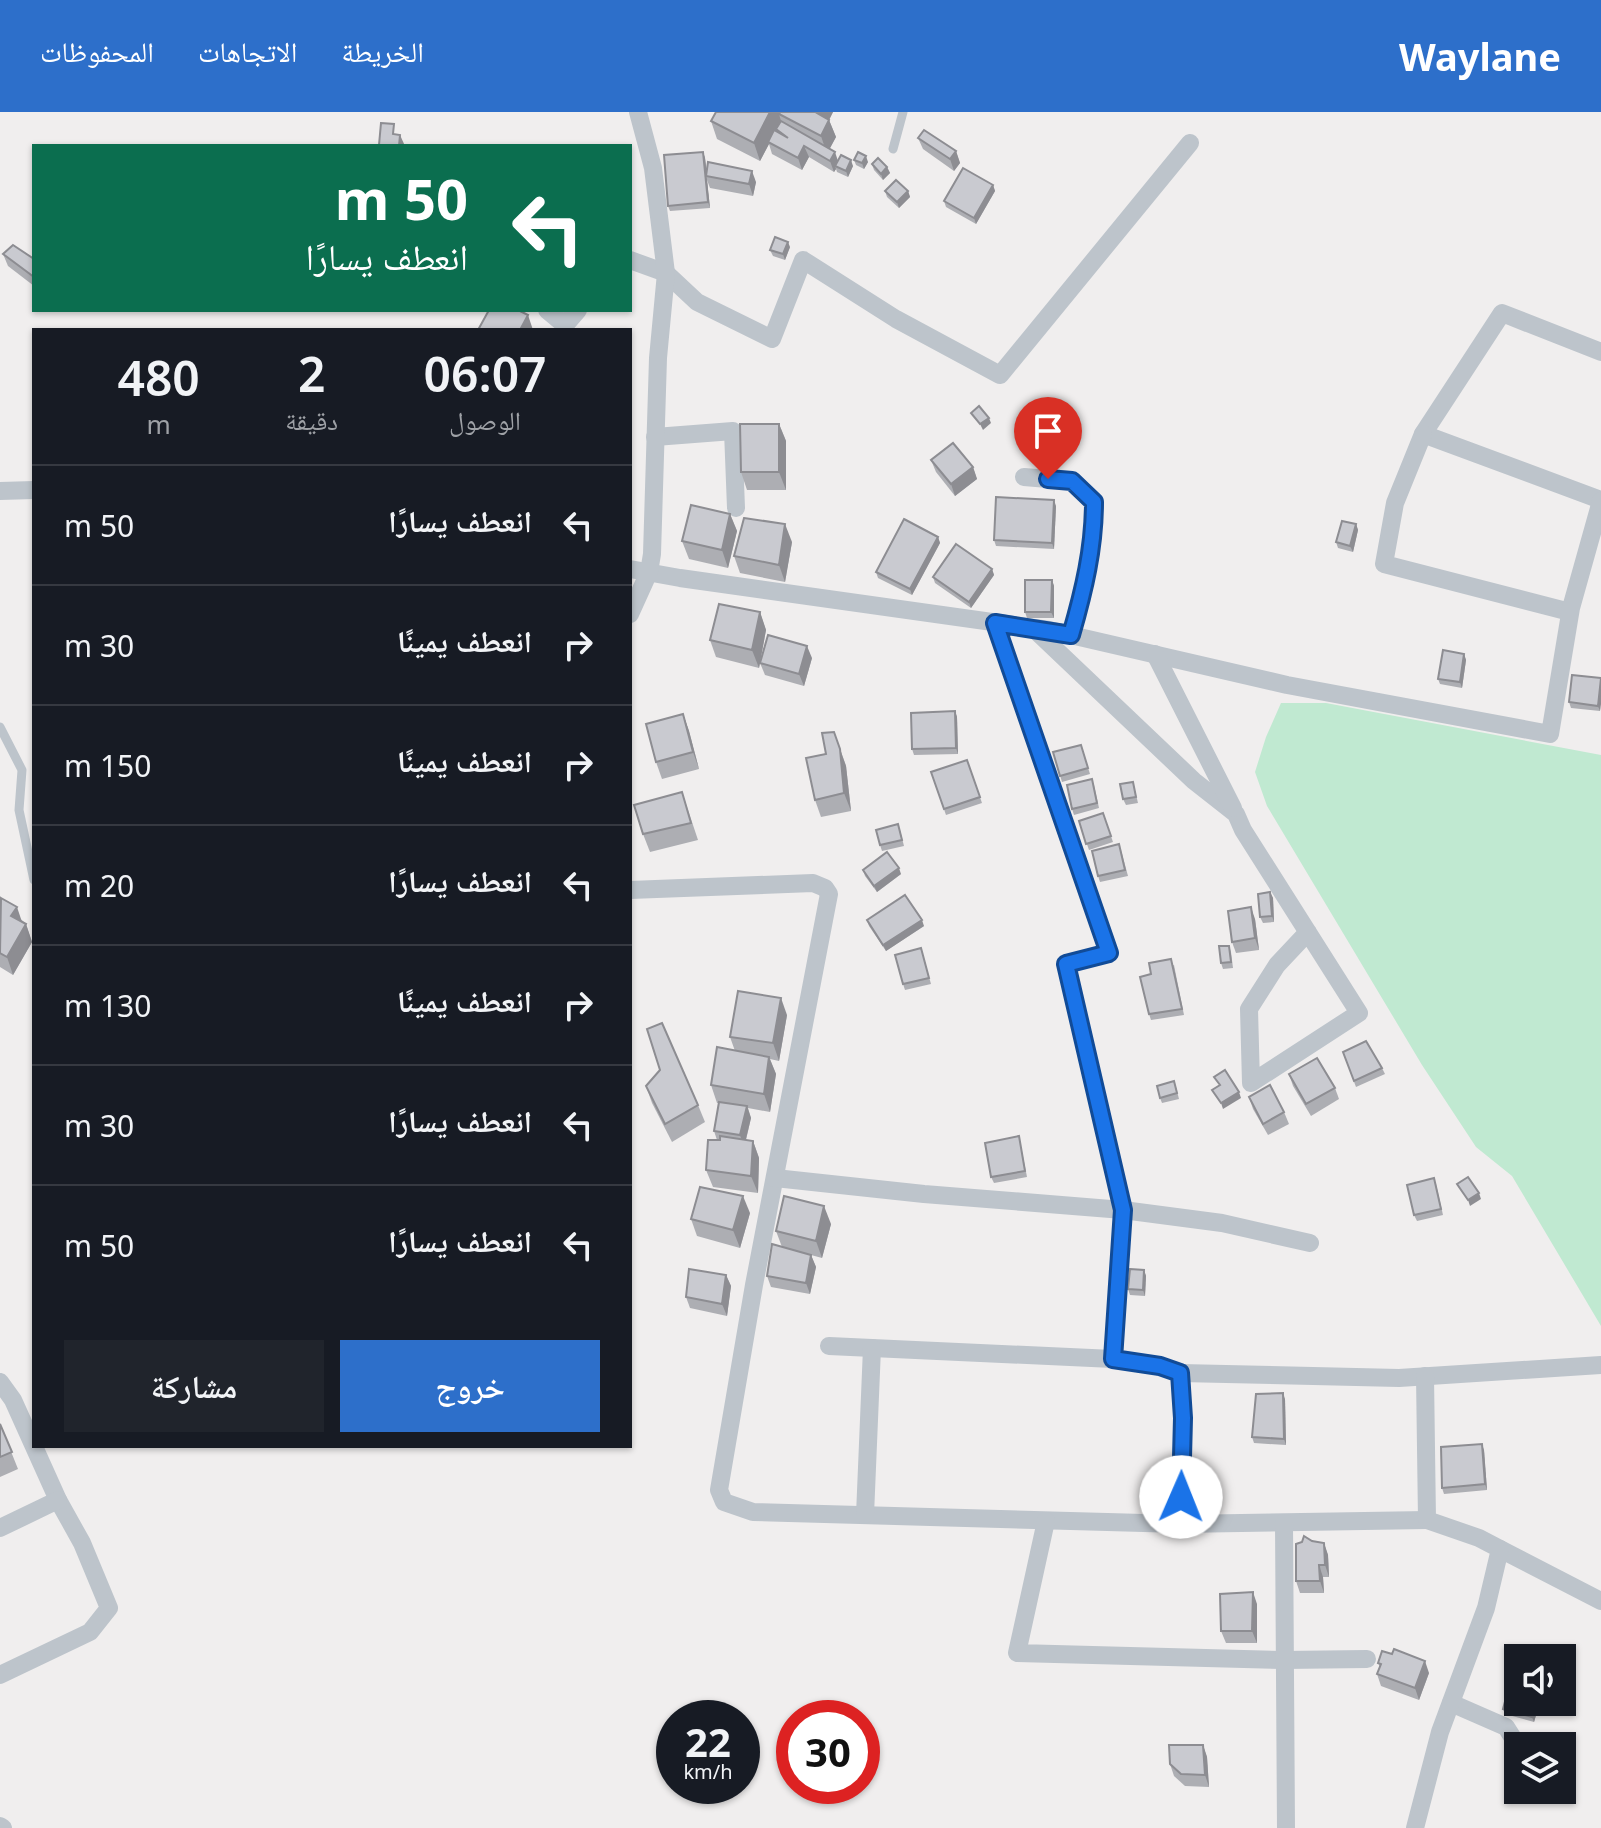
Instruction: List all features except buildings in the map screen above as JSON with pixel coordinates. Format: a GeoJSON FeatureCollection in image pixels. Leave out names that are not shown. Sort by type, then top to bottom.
{"type":"FeatureCollection","features":[{"type":"Feature","properties":{"kind":"street"},"geometry":{"type":"LineString","coordinates":[[632,610],[649,572],[652,554],[658,358],[666,273],[653,168],[638,112]]}},
{"type":"Feature","properties":{"kind":"street"},"geometry":{"type":"LineString","coordinates":[[632,261],[666,273],[697,302],[772,339],[803,260],[896,319],[1000,375],[1190,143]]}},
{"type":"Feature","properties":{"kind":"street"},"geometry":{"type":"LineString","coordinates":[[549,312],[565,325],[576,312]]}},
{"type":"Feature","properties":{"kind":"street"},"geometry":{"type":"LineString","coordinates":[[1570,612],[1384,564],[1395,503],[1423,434],[1502,313],[1601,352]]}},
{"type":"Feature","properties":{"kind":"street"},"geometry":{"type":"LineString","coordinates":[[655,437],[733,431],[736,508]]}},
{"type":"Feature","properties":{"kind":"street"},"geometry":{"type":"LineString","coordinates":[[632,569],[1033,628],[1287,685],[1550,734],[1570,612],[1601,500],[1423,434]]}},
{"type":"Feature","properties":{"kind":"street"},"geometry":{"type":"LineString","coordinates":[[1024,477],[1072,481],[1094,502],[1094,535],[1086,583],[1071,635]]}},
{"type":"Feature","properties":{"kind":"street"},"geometry":{"type":"LineString","coordinates":[[0,491],[32,490]]}},
{"type":"Feature","properties":{"kind":"street"},"geometry":{"type":"LineString","coordinates":[[995,623],[1109,953],[1066,964],[1123,1210],[1113,1359]]}},
{"type":"Feature","properties":{"kind":"street"},"geometry":{"type":"LineString","coordinates":[[1033,628],[1194,781],[1236,814]]}},
{"type":"Feature","properties":{"kind":"street"},"geometry":{"type":"LineString","coordinates":[[1155,654],[1243,830],[1308,932],[1359,1013],[1251,1083],[1249,1009],[1277,965],[1308,932]]}},
{"type":"Feature","properties":{"kind":"street"},"geometry":{"type":"LineString","coordinates":[[632,890],[813,883],[825,888],[829,894],[719,1490],[724,1502],[753,1512],[1046,1521],[1180,1524],[1427,1520],[1479,1538],[1601,1601]]}},
{"type":"Feature","properties":{"kind":"street"},"geometry":{"type":"LineString","coordinates":[[775,1178],[1123,1210],[1222,1223],[1310,1243]]}},
{"type":"Feature","properties":{"kind":"street"},"geometry":{"type":"LineString","coordinates":[[829,1346],[1113,1359],[1160,1366],[1180,1373],[1399,1378],[1601,1365]]}},
{"type":"Feature","properties":{"kind":"street"},"geometry":{"type":"LineString","coordinates":[[865,1515],[872,1348]]}},
{"type":"Feature","properties":{"kind":"street"},"geometry":{"type":"LineString","coordinates":[[1180,1373],[1183,1418],[1180,1524]]}},
{"type":"Feature","properties":{"kind":"street"},"geometry":{"type":"LineString","coordinates":[[1425,1376],[1427,1520]]}},
{"type":"Feature","properties":{"kind":"street"},"geometry":{"type":"LineString","coordinates":[[0,1382],[13,1400],[32,1442]]}},
{"type":"Feature","properties":{"kind":"street"},"geometry":{"type":"LineString","coordinates":[[0,1675],[90,1632],[109,1608],[82,1543],[35,1448]]}},
{"type":"Feature","properties":{"kind":"street"},"geometry":{"type":"LineString","coordinates":[[0,1528],[58,1500]]}},
{"type":"Feature","properties":{"kind":"street"},"geometry":{"type":"LineString","coordinates":[[1046,1521],[1017,1653],[1284,1660],[1367,1659]]}},
{"type":"Feature","properties":{"kind":"street"},"geometry":{"type":"LineString","coordinates":[[1284,1523],[1286,1828]]}},
{"type":"Feature","properties":{"kind":"street"},"geometry":{"type":"LineString","coordinates":[[1415,1828],[1440,1732],[1486,1608],[1500,1549]]}},
{"type":"Feature","properties":{"kind":"street"},"geometry":{"type":"LineString","coordinates":[[1451,1703],[1506,1727],[1509,1732]]}},
{"type":"Feature","properties":{"kind":"lane"},"geometry":{"type":"LineString","coordinates":[[893,149],[903,112]]}},
{"type":"Feature","properties":{"kind":"lane"},"geometry":{"type":"LineString","coordinates":[[0,727],[22,770],[19,810],[32,871]]}},
{"type":"Feature","properties":{"kind":"green space"},"geometry":{"type":"Polygon","coordinates":[[[1281,703],[1326,703],[1601,755],[1601,1326],[1512,1176],[1476,1147],[1422,1065],[1267,806],[1255,772],[1281,703]]]}},
{"type":"Feature","properties":{"kind":"route"},"geometry":{"type":"LineString","coordinates":[[1048,479],[1072,481],[1094,502],[1094,535],[1086,583],[1071,635],[995,623],[1109,953],[1066,964],[1123,1210],[1113,1359],[1160,1366],[1180,1373],[1183,1418],[1181,1497]]}}]}
